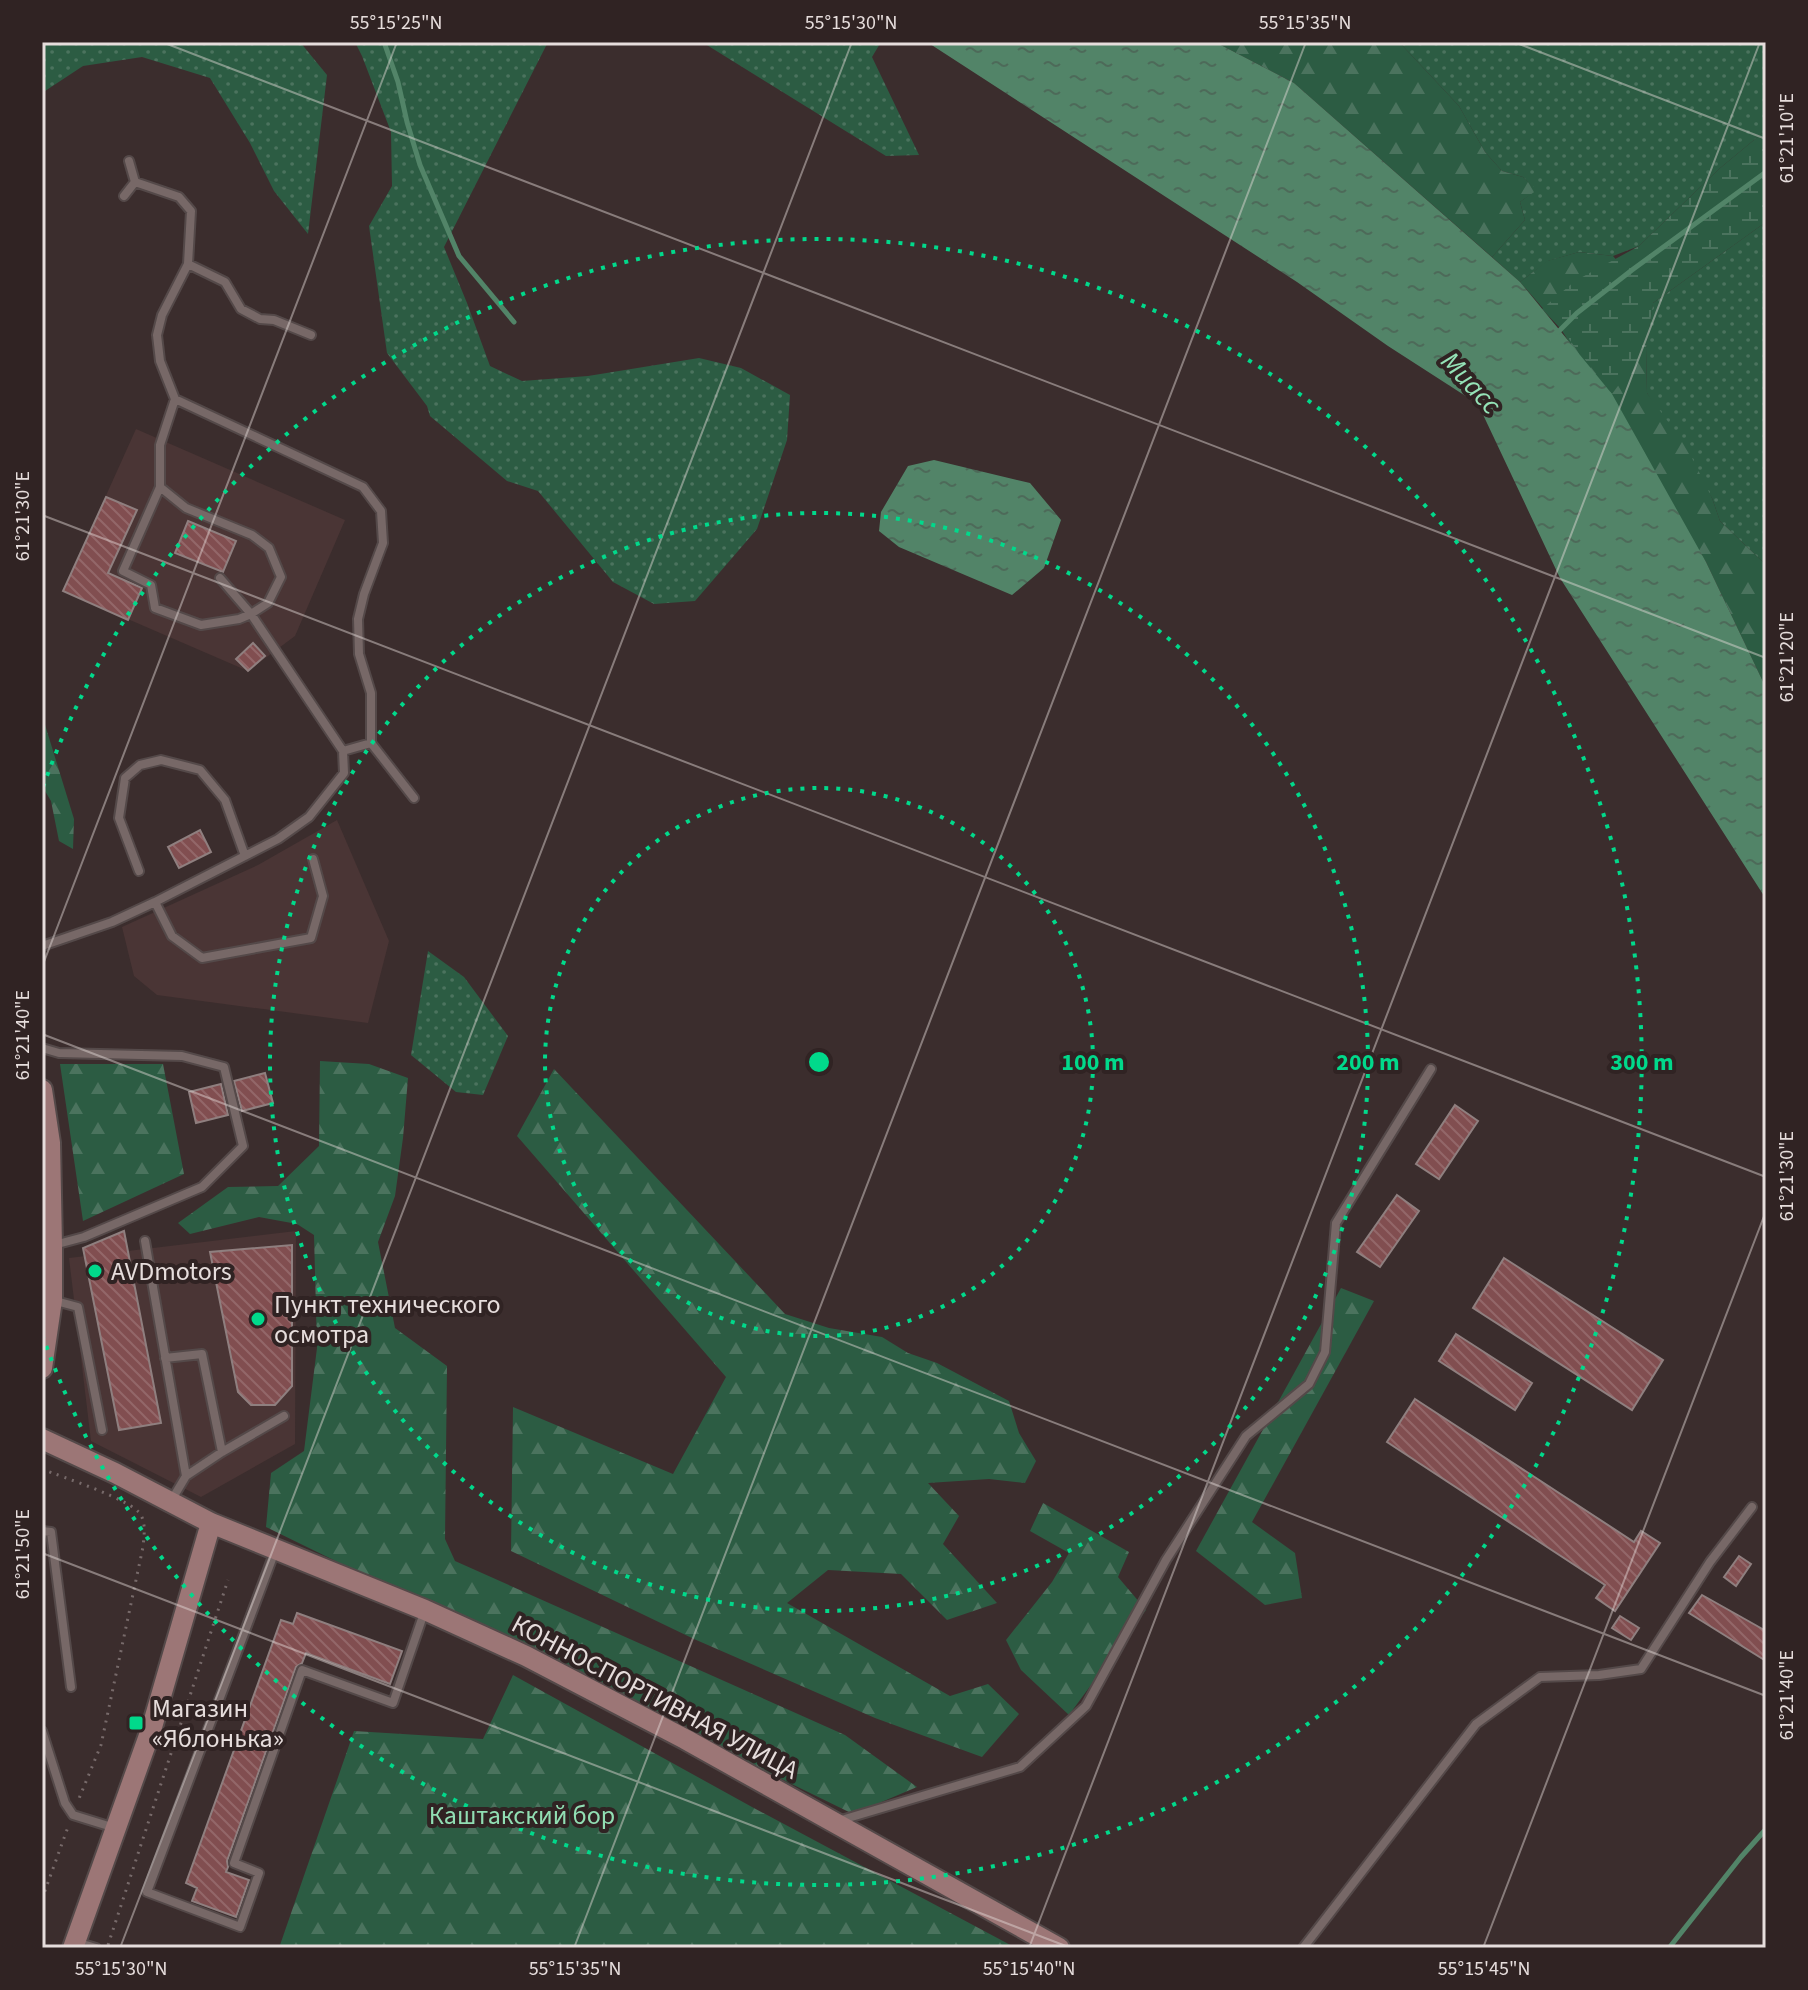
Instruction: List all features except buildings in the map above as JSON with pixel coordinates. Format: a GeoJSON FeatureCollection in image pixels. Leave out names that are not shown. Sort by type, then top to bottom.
{"type":"FeatureCollection","features":[{"type":"Feature","properties":{"kind":"main road"},"geometry":{"type":"LineString","coordinates":[[42,1090],[48,1287],[42,1368]]}},
{"type":"Feature","properties":{"kind":"main road","name":"КОННОСПОРТИВНАЯ УЛИЦА"},"geometry":{"type":"LineString","coordinates":[[42,1439],[211,1523],[425,1610],[539,1663],[685,1739],[1059,1948]]}},
{"type":"Feature","properties":{"kind":"main road"},"geometry":{"type":"LineString","coordinates":[[74,1945],[165,1689],[211,1523]]}},
{"type":"Feature","properties":{"kind":"lane"},"geometry":{"type":"LineString","coordinates":[[129,161],[135,182]]}},
{"type":"Feature","properties":{"kind":"lane"},"geometry":{"type":"LineString","coordinates":[[124,196],[135,182]]}},
{"type":"Feature","properties":{"kind":"lane"},"geometry":{"type":"LineString","coordinates":[[135,182],[179,197],[191,211],[188,264],[162,315],[157,335],[160,361],[175,399],[160,445],[160,487],[123,571],[151,585],[155,608],[201,625],[218,624],[251,614],[268,603],[281,577],[269,548],[252,535],[186,508],[160,487]]}},
{"type":"Feature","properties":{"kind":"lane"},"geometry":{"type":"LineString","coordinates":[[188,264],[225,282],[241,309],[260,319],[274,320],[311,335]]}},
{"type":"Feature","properties":{"kind":"lane"},"geometry":{"type":"LineString","coordinates":[[175,399],[363,487],[381,511],[383,543],[358,619],[359,654],[371,693],[371,743],[414,798]]}},
{"type":"Feature","properties":{"kind":"lane"},"geometry":{"type":"LineString","coordinates":[[42,946],[112,922],[278,839],[309,817],[344,773],[343,751],[251,614],[220,578]]}},
{"type":"Feature","properties":{"kind":"lane"},"geometry":{"type":"LineString","coordinates":[[343,751],[371,743]]}},
{"type":"Feature","properties":{"kind":"lane"},"geometry":{"type":"LineString","coordinates":[[139,871],[119,818],[125,778],[140,765],[161,760],[200,770],[225,800],[245,856]]}},
{"type":"Feature","properties":{"kind":"lane"},"geometry":{"type":"LineString","coordinates":[[155,902],[172,936],[202,958],[311,938],[323,896],[313,859]]}},
{"type":"Feature","properties":{"kind":"lane"},"geometry":{"type":"LineString","coordinates":[[42,1048],[59,1053],[182,1056],[224,1067],[243,1146],[202,1187],[84,1237],[47,1244]]}},
{"type":"Feature","properties":{"kind":"lane"},"geometry":{"type":"LineString","coordinates":[[834,1823],[1020,1767],[1086,1706],[1166,1560],[1246,1436],[1309,1384],[1325,1352],[1336,1223],[1431,1069]]}},
{"type":"Feature","properties":{"kind":"lane"},"geometry":{"type":"LineString","coordinates":[[145,1241],[186,1476]]}},
{"type":"Feature","properties":{"kind":"lane"},"geometry":{"type":"LineString","coordinates":[[48,1287],[78,1307],[102,1430]]}},
{"type":"Feature","properties":{"kind":"lane"},"geometry":{"type":"LineString","coordinates":[[165,1358],[202,1354],[222,1452]]}},
{"type":"Feature","properties":{"kind":"lane"},"geometry":{"type":"LineString","coordinates":[[170,1501],[186,1476],[284,1416]]}},
{"type":"Feature","properties":{"kind":"lane"},"geometry":{"type":"LineString","coordinates":[[1303,1948],[1476,1724],[1540,1677],[1599,1675],[1641,1669],[1710,1562],[1752,1507]]}},
{"type":"Feature","properties":{"kind":"lane"},"geometry":{"type":"LineString","coordinates":[[42,1531],[51,1532],[71,1687]]}},
{"type":"Feature","properties":{"kind":"lane"},"geometry":{"type":"LineString","coordinates":[[275,1550],[147,1892],[240,1927],[259,1873],[234,1863],[302,1670],[393,1703],[425,1610]]}},
{"type":"Feature","properties":{"kind":"lane"},"geometry":{"type":"LineString","coordinates":[[42,1731],[65,1803],[73,1815],[116,1829]]}},
{"type":"Feature","properties":{"kind":"lane"},"geometry":{"type":"LineString","coordinates":[[74,1945],[96,1948]]}},
{"type":"Feature","properties":{"kind":"path"},"geometry":{"type":"LineString","coordinates":[[42,1469],[128,1503],[140,1513],[145,1527],[101,1745],[42,1899]]}},
{"type":"Feature","properties":{"kind":"path"},"geometry":{"type":"LineString","coordinates":[[107,1948],[228,1580]]}},
{"type":"Feature","properties":{"kind":"shaded area"},"geometry":{"type":"Polygon","coordinates":[[[136,429],[345,520],[295,636],[248,671],[63,591],[136,429]]]}},
{"type":"Feature","properties":{"kind":"shaded area"},"geometry":{"type":"Polygon","coordinates":[[[337,820],[389,941],[368,1023],[157,995],[134,976],[122,927],[258,865],[337,820]]]}},
{"type":"Feature","properties":{"kind":"shaded area"},"geometry":{"type":"Polygon","coordinates":[[[296,1231],[295,1444],[201,1497],[91,1441],[69,1258],[296,1231]]]}},
{"type":"Feature","properties":{"kind":"green space"},"geometry":{"type":"Polygon","coordinates":[[[42,42],[300,42],[327,75],[308,234],[274,191],[250,143],[210,78],[142,57],[83,66],[42,93],[42,42]]]}},
{"type":"Feature","properties":{"kind":"green space"},"geometry":{"type":"Polygon","coordinates":[[[355,42],[548,42],[444,247],[490,366],[522,381],[588,376],[699,358],[741,368],[790,395],[787,440],[757,529],[695,601],[654,604],[613,582],[538,491],[507,481],[430,416],[427,406],[387,353],[369,226],[392,186],[391,132],[355,42]]]}},
{"type":"Feature","properties":{"kind":"green space"},"geometry":{"type":"Polygon","coordinates":[[[702,42],[881,42],[872,57],[919,155],[886,156],[702,42]]]}},
{"type":"Feature","properties":{"kind":"green space"},"geometry":{"type":"Polygon","coordinates":[[[1215,42],[1399,42],[1459,106],[1485,152],[1502,171],[1523,177],[1537,190],[1520,202],[1525,220],[1492,257],[1294,83],[1215,42]]]}},
{"type":"Feature","properties":{"kind":"green space"},"geometry":{"type":"Polygon","coordinates":[[[1399,42],[1766,42],[1766,130],[1719,169],[1639,246],[1613,256],[1579,252],[1548,261],[1520,282],[1492,257],[1525,220],[1520,202],[1536,190],[1523,177],[1502,171],[1485,152],[1459,106],[1399,42]]]}},
{"type":"Feature","properties":{"kind":"green space"},"geometry":{"type":"Polygon","coordinates":[[[1766,130],[1766,222],[1653,303],[1646,348],[1612,394],[1542,309],[1575,281],[1639,246],[1719,169],[1766,130]]]}},
{"type":"Feature","properties":{"kind":"green space"},"geometry":{"type":"Polygon","coordinates":[[[1766,222],[1766,565],[1720,521],[1712,498],[1647,393],[1646,348],[1653,303],[1766,222]]]}},
{"type":"Feature","properties":{"kind":"green space"},"geometry":{"type":"Polygon","coordinates":[[[1579,252],[1613,256],[1653,303],[1646,348],[1647,393],[1686,446],[1720,521],[1766,565],[1766,688],[1706,562],[1561,329],[1520,282],[1547,261],[1579,252]]]}},
{"type":"Feature","properties":{"kind":"green space"},"geometry":{"type":"Polygon","coordinates":[[[42,715],[74,819],[73,849],[59,841],[51,801],[42,786],[42,715]]]}},
{"type":"Feature","properties":{"kind":"green space"},"geometry":{"type":"Polygon","coordinates":[[[428,951],[464,977],[508,1036],[483,1095],[456,1092],[411,1055],[428,951]]]}},
{"type":"Feature","properties":{"kind":"green space"},"geometry":{"type":"Polygon","coordinates":[[[320,1061],[369,1064],[408,1078],[395,1196],[378,1242],[395,1328],[447,1366],[445,1539],[455,1561],[845,1735],[917,1787],[853,1814],[266,1527],[271,1473],[304,1451],[317,1348],[314,1235],[297,1224],[259,1217],[190,1234],[178,1223],[228,1187],[278,1186],[319,1146],[320,1061]]]}},
{"type":"Feature","properties":{"kind":"green space"},"geometry":{"type":"Polygon","coordinates":[[[60,1064],[163,1064],[184,1174],[83,1221],[60,1064]]]}},
{"type":"Feature","properties":{"kind":"green space"},"geometry":{"type":"Polygon","coordinates":[[[554,1069],[785,1314],[829,1328],[882,1337],[908,1353],[937,1363],[1009,1401],[1019,1433],[1036,1461],[1025,1483],[989,1479],[928,1483],[959,1516],[943,1544],[997,1603],[947,1620],[901,1574],[828,1570],[787,1603],[950,1696],[988,1684],[1019,1714],[982,1757],[875,1718],[694,1639],[511,1551],[513,1407],[673,1474],[726,1377],[517,1136],[554,1069]]]}},
{"type":"Feature","properties":{"kind":"green space"},"geometry":{"type":"Polygon","coordinates":[[[1341,1288],[1374,1301],[1252,1522],[1295,1553],[1302,1598],[1265,1605],[1196,1551],[1341,1288]]]}},
{"type":"Feature","properties":{"kind":"green space"},"geometry":{"type":"Polygon","coordinates":[[[1043,1503],[1129,1552],[1118,1577],[1146,1610],[1069,1715],[1021,1670],[1006,1640],[1052,1582],[1069,1553],[1030,1531],[1043,1503]]]}},
{"type":"Feature","properties":{"kind":"green space","name":"Каштакский бор"},"geometry":{"type":"Polygon","coordinates":[[[513,1675],[1016,1948],[279,1948],[354,1731],[483,1739],[513,1675]]]}},
{"type":"Feature","properties":{"kind":"water","name":"Миасс"},"geometry":{"type":"Polygon","coordinates":[[[927,42],[1215,42],[1294,83],[1520,282],[1612,394],[1706,562],[1766,688],[1766,899],[1560,578],[1478,404],[1297,282],[927,42]]]}},
{"type":"Feature","properties":{"kind":"water"},"geometry":{"type":"Polygon","coordinates":[[[934,460],[1030,483],[1061,520],[1044,568],[1012,595],[899,547],[879,531],[881,512],[908,466],[934,460]]]}},
{"type":"Feature","properties":{"kind":"waterway"},"geometry":{"type":"LineString","coordinates":[[384,42],[420,165],[459,256],[514,322]]}},
{"type":"Feature","properties":{"kind":"waterway"},"geometry":{"type":"LineString","coordinates":[[1558,332],[1632,270],[1766,172]]}},
{"type":"Feature","properties":{"kind":"waterway"},"geometry":{"type":"LineString","coordinates":[[1669,1948],[1766,1829]]}},
{"type":"Feature","properties":{"kind":"place","name":"AVDmotors"},"geometry":{"type":"Point","coordinates":[95,1271]}},
{"type":"Feature","properties":{"kind":"place","name":"Пункт технического осмотра"},"geometry":{"type":"Point","coordinates":[258,1319]}},
{"type":"Feature","properties":{"kind":"place","name":"Магазин «Яблонька»"},"geometry":{"type":"Point","coordinates":[136,1723]}}]}
